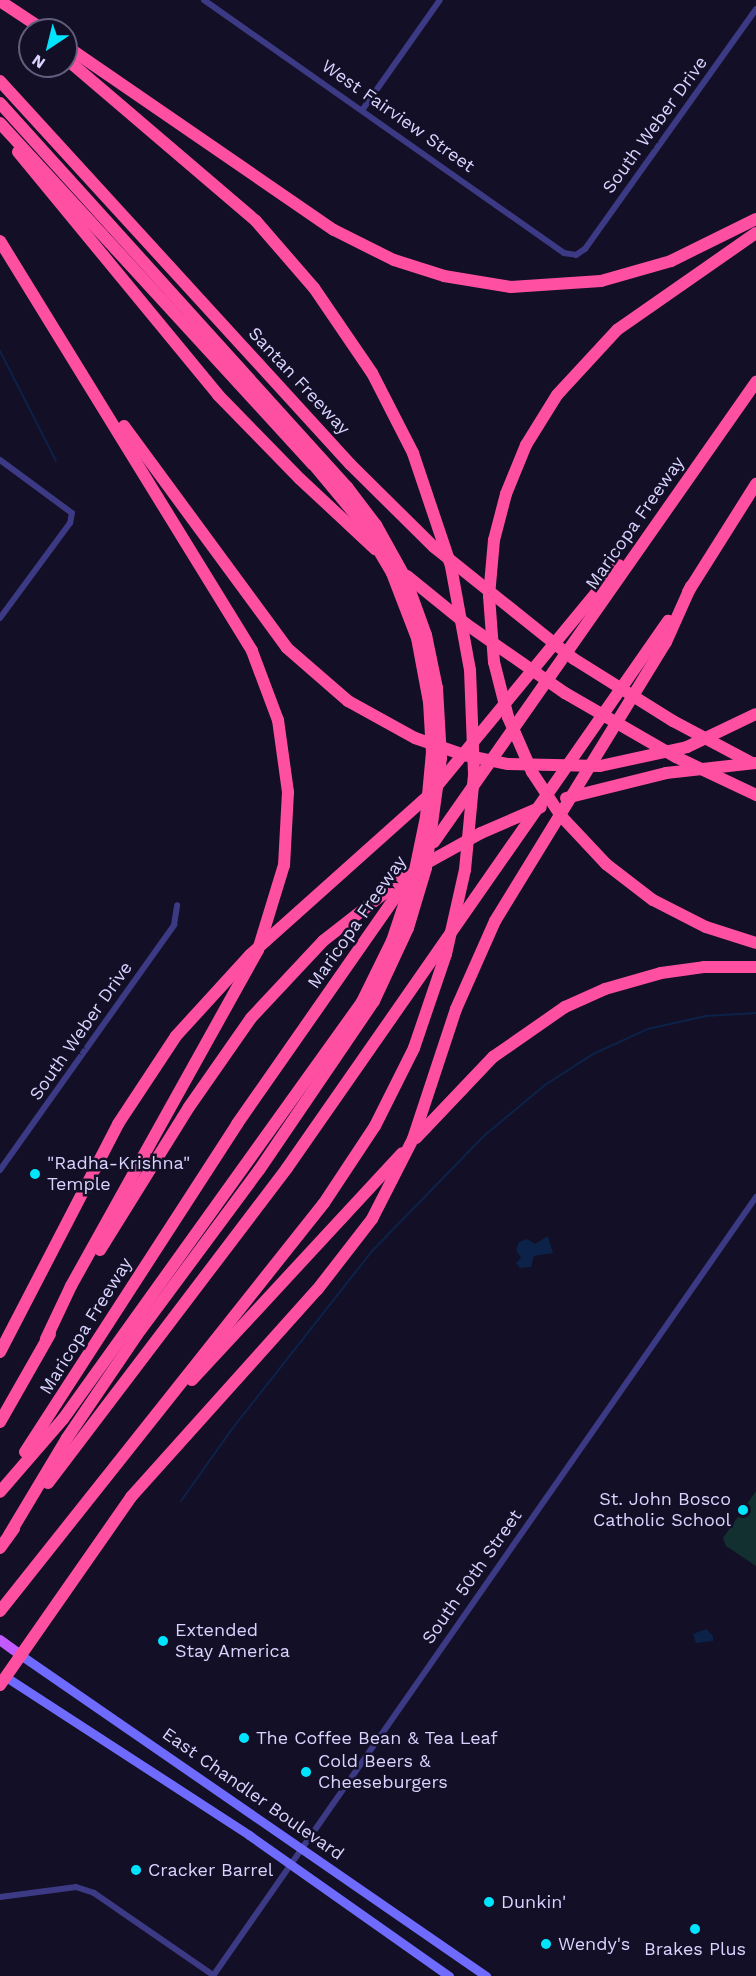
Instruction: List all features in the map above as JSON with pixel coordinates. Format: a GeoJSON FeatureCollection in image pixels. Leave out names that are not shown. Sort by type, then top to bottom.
{"type":"FeatureCollection","features":[{"type":"Feature","properties":{"kind":"highway"},"geometry":{"type":"LineString","coordinates":[[0,3],[18,19]]}},
{"type":"Feature","properties":{"kind":"highway"},"geometry":{"type":"LineString","coordinates":[[0,3],[24,18]]}},
{"type":"Feature","properties":{"kind":"highway"},"geometry":{"type":"LineString","coordinates":[[78,54],[334,230],[387,257],[444,276],[520,287],[602,281],[686,255],[756,219]]}},
{"type":"Feature","properties":{"kind":"highway"},"geometry":{"type":"LineString","coordinates":[[0,1611],[154,1420],[343,1176],[382,1113],[424,1022],[458,906],[469,838],[474,759],[472,698],[464,626],[447,552],[425,484],[372,373],[305,276],[223,190],[78,69]]}},
{"type":"Feature","properties":{"kind":"highway","name":"Santan Freeway"},"geometry":{"type":"LineString","coordinates":[[0,81],[391,506],[495,599],[598,675],[756,764]]}},
{"type":"Feature","properties":{"kind":"highway"},"geometry":{"type":"LineString","coordinates":[[0,103],[343,490],[399,566],[430,649],[441,740],[434,833],[412,915],[374,1001],[237,1200],[80,1419],[9,1535]]}},
{"type":"Feature","properties":{"kind":"highway"},"geometry":{"type":"LineString","coordinates":[[0,123],[343,490],[371,535],[401,592],[421,654],[429,702],[432,752],[426,817],[410,891],[386,955],[362,1002],[332,1048],[171,1264],[63,1419],[0,1491]]}},
{"type":"Feature","properties":{"kind":"highway"},"geometry":{"type":"LineString","coordinates":[[0,131],[179,351],[279,459],[420,587],[565,693],[666,752],[756,795]]}},
{"type":"Feature","properties":{"kind":"highway"},"geometry":{"type":"LineString","coordinates":[[756,232],[622,326],[581,365],[549,405],[526,445],[496,528],[489,581],[489,623],[504,704],[539,784],[588,847],[622,878],[665,907],[706,927],[756,943]]}},
{"type":"Feature","properties":{"kind":"highway"},"geometry":{"type":"LineString","coordinates":[[0,241],[227,606],[264,677],[281,734],[288,778],[288,821],[281,878],[261,943],[225,1013],[71,1286],[46,1340]]}},
{"type":"Feature","properties":{"kind":"highway"},"geometry":{"type":"LineString","coordinates":[[84,376],[279,639],[317,677],[358,708],[415,738],[452,752],[501,763],[556,768],[600,766],[658,756],[707,739],[756,714]]}},
{"type":"Feature","properties":{"kind":"highway","name":"Maricopa Freeway"},"geometry":{"type":"LineString","coordinates":[[0,1491],[237,1124],[756,382]]}},
{"type":"Feature","properties":{"kind":"highway"},"geometry":{"type":"LineString","coordinates":[[2,1678],[22,1656],[131,1497],[317,1290],[372,1219],[413,1139],[456,1009],[484,942],[691,586],[756,484]]}},
{"type":"Feature","properties":{"kind":"highway"},"geometry":{"type":"LineString","coordinates":[[0,1352],[118,1124],[176,1036],[249,955],[418,806],[511,698],[663,514]]}},
{"type":"Feature","properties":{"kind":"highway"},"geometry":{"type":"LineString","coordinates":[[0,1548],[273,1186],[568,770],[647,663]]}},
{"type":"Feature","properties":{"kind":"highway"},"geometry":{"type":"LineString","coordinates":[[0,1422],[46,1340],[161,1151],[240,1033],[310,953],[376,897],[455,847],[549,804],[643,777],[756,764]]}},
{"type":"Feature","properties":{"kind":"highway"},"geometry":{"type":"LineString","coordinates":[[154,1420],[455,1096],[527,1030],[591,994],[675,970],[756,967]]}},
{"type":"Feature","properties":{"kind":"main road","name":"East Chandler Boulevard"},"geometry":{"type":"LineString","coordinates":[[0,1640],[486,1976]]}},
{"type":"Feature","properties":{"kind":"main road","name":"East Chandler Boulevard"},"geometry":{"type":"LineString","coordinates":[[2,1678],[290,1864],[449,1976]]}},
{"type":"Feature","properties":{"kind":"street","name":"West Fairview Street"},"geometry":{"type":"LineString","coordinates":[[204,0],[363,109],[564,253],[576,255]]}},
{"type":"Feature","properties":{"kind":"street"},"geometry":{"type":"LineString","coordinates":[[363,109],[440,0]]}},
{"type":"Feature","properties":{"kind":"street","name":"South Weber Drive"},"geometry":{"type":"LineString","coordinates":[[576,255],[585,249],[756,9]]}},
{"type":"Feature","properties":{"kind":"street"},"geometry":{"type":"LineString","coordinates":[[0,460],[72,513],[70,523],[0,618]]}},
{"type":"Feature","properties":{"kind":"street","name":"South Weber Drive"},"geometry":{"type":"LineString","coordinates":[[0,1170],[174,925],[177,905]]}},
{"type":"Feature","properties":{"kind":"street","name":"South 50th Street"},"geometry":{"type":"LineString","coordinates":[[0,1897],[75,1887],[94,1893],[213,1976],[756,1197]]}},
{"type":"Feature","properties":{"kind":"green space"},"geometry":{"type":"Polygon","coordinates":[[[756,1491],[756,1566],[726,1546],[723,1538],[756,1491]]]}},
{"type":"Feature","properties":{"kind":"water"},"geometry":{"type":"Polygon","coordinates":[[[548,1236],[553,1253],[534,1256],[531,1267],[520,1268],[516,1263],[521,1258],[516,1250],[519,1242],[527,1239],[535,1244],[548,1236]]]}},
{"type":"Feature","properties":{"kind":"water"},"geometry":{"type":"Polygon","coordinates":[[[706,1629],[713,1636],[713,1641],[696,1643],[693,1634],[706,1629]]]}},
{"type":"Feature","properties":{"kind":"waterway"},"geometry":{"type":"LineString","coordinates":[[0,351],[56,461]]}},
{"type":"Feature","properties":{"kind":"waterway"},"geometry":{"type":"LineString","coordinates":[[181,1501],[232,1429],[373,1250],[485,1135],[545,1085],[593,1054],[648,1029],[705,1016],[756,1013]]}},
{"type":"Feature","properties":{"kind":"place","name":"\"Radha-Krishna\" Temple"},"geometry":{"type":"Point","coordinates":[35,1174]}},
{"type":"Feature","properties":{"kind":"place","name":"St. John Bosco Catholic School"},"geometry":{"type":"Point","coordinates":[743,1510]}},
{"type":"Feature","properties":{"kind":"place","name":"Extended Stay America"},"geometry":{"type":"Point","coordinates":[163,1641]}},
{"type":"Feature","properties":{"kind":"place","name":"The Coffee Bean & Tea Leaf"},"geometry":{"type":"Point","coordinates":[244,1738]}},
{"type":"Feature","properties":{"kind":"place","name":"Cold Beers & Cheeseburgers"},"geometry":{"type":"Point","coordinates":[306,1772]}},
{"type":"Feature","properties":{"kind":"place","name":"Cracker Barrel"},"geometry":{"type":"Point","coordinates":[136,1870]}},
{"type":"Feature","properties":{"kind":"place","name":"Dunkin'"},"geometry":{"type":"Point","coordinates":[489,1902]}},
{"type":"Feature","properties":{"kind":"place","name":"Brakes Plus"},"geometry":{"type":"Point","coordinates":[695,1929]}},
{"type":"Feature","properties":{"kind":"place","name":"Wendy's"},"geometry":{"type":"Point","coordinates":[546,1944]}}]}
